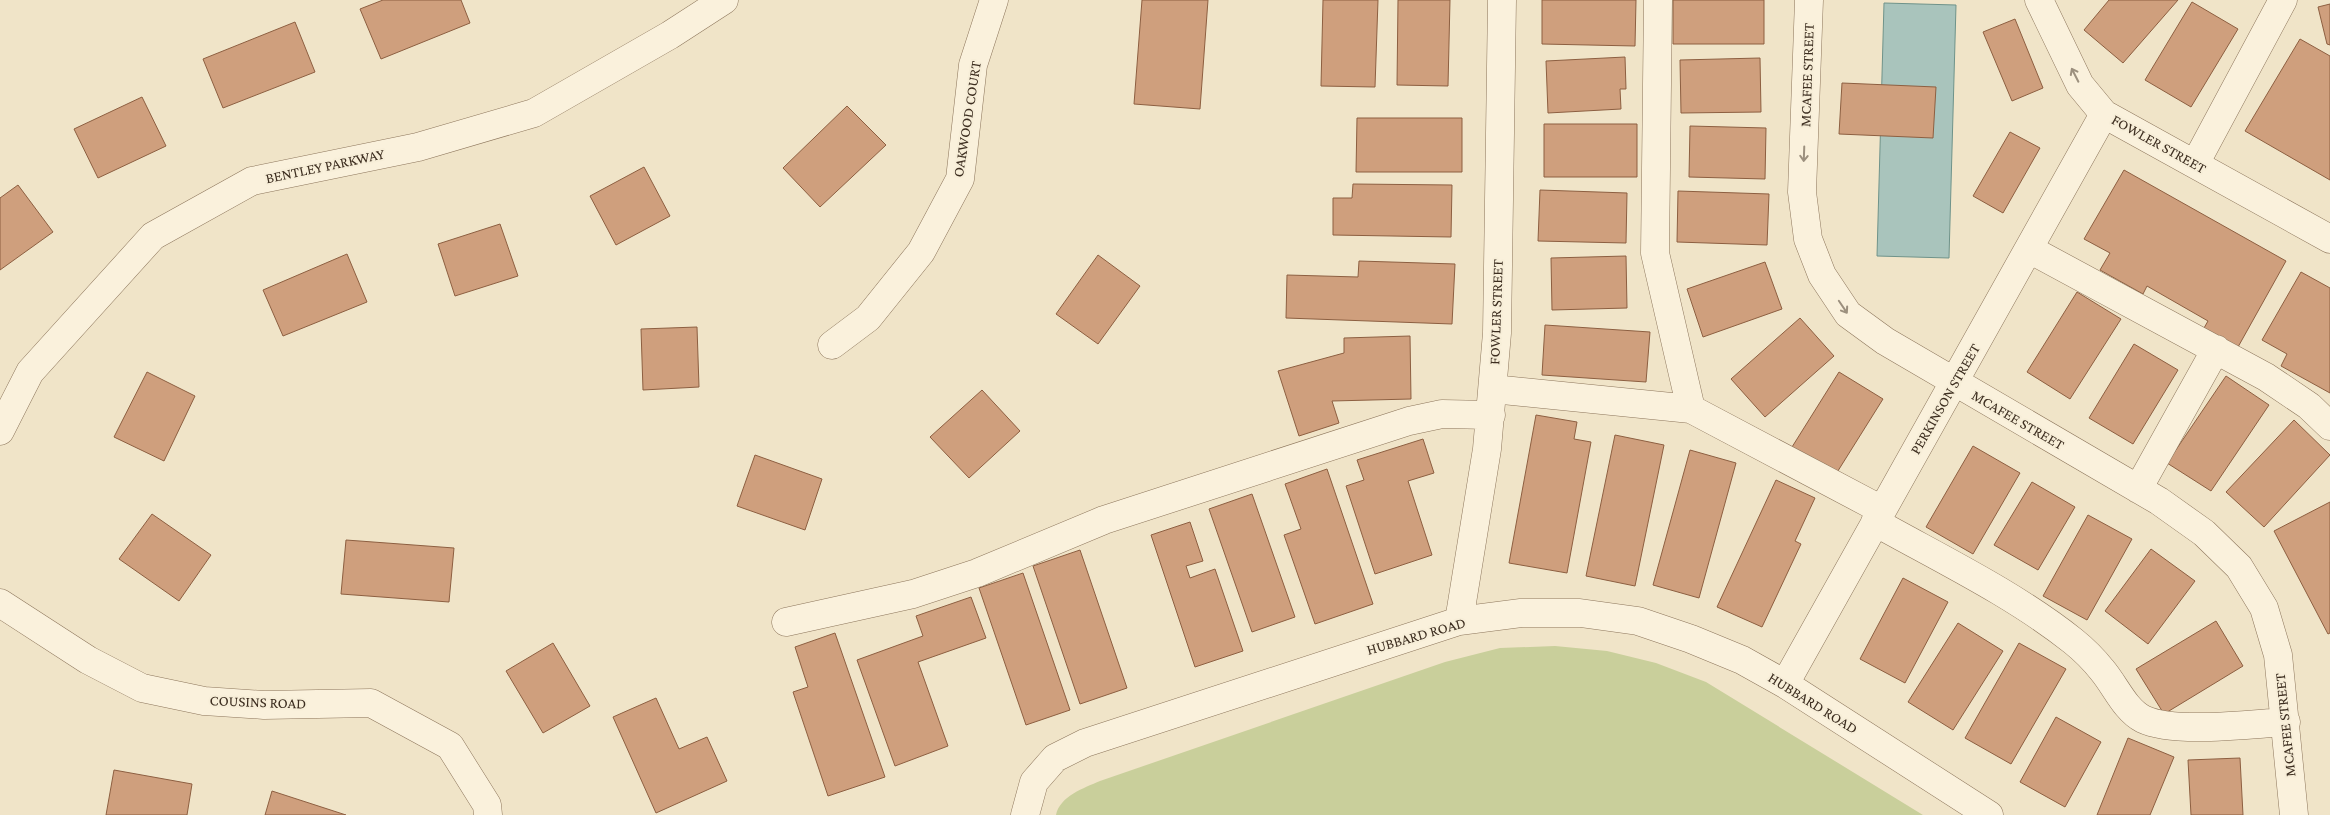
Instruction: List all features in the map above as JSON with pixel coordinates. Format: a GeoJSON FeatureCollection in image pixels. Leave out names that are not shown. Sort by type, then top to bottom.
{"type":"FeatureCollection","features":[{"type":"Feature","properties":{"kind":"street","name":"BENTLEY PARKWAY"},"geometry":{"type":"LineString","coordinates":[[0,431],[30,372],[153,236],[252,182],[418,147],[534,113],[670,35],[724,0]]}},
{"type":"Feature","properties":{"kind":"street","name":"OAKWOOD COURT"},"geometry":{"type":"LineString","coordinates":[[832,345],[868,318],[921,252],[960,179],[973,65],[994,0]]}},
{"type":"Feature","properties":{"kind":"street","name":"FOWLER STREET"},"geometry":{"type":"LineString","coordinates":[[1459,621],[1478,507],[1492,402],[1497,333],[1502,0]]}},
{"type":"Feature","properties":{"kind":"street"},"geometry":{"type":"LineString","coordinates":[[1658,0],[1655,253],[1691,409]]}},
{"type":"Feature","properties":{"kind":"street","name":"MCAFEE STREET"},"geometry":{"type":"LineString","coordinates":[[1810,0],[1802,192],[1808,239],[1822,275],[1848,314],[1885,342],[2138,489],[2204,533],[2239,567],[2264,608],[2278,655],[2294,815]]}},
{"type":"Feature","properties":{"kind":"street","name":"FOWLER STREET"},"geometry":{"type":"LineString","coordinates":[[2039,0],[2080,85],[2104,114],[2330,239]]}},
{"type":"Feature","properties":{"kind":"street"},"geometry":{"type":"LineString","coordinates":[[2195,164],[2283,0]]}},
{"type":"Feature","properties":{"kind":"street","name":"PERKINSON STREET"},"geometry":{"type":"LineString","coordinates":[[1785,684],[2104,114]]}},
{"type":"Feature","properties":{"kind":"street"},"geometry":{"type":"LineString","coordinates":[[2029,249],[2266,377],[2309,406],[2330,426]]}},
{"type":"Feature","properties":{"kind":"street"},"geometry":{"type":"LineString","coordinates":[[2138,489],[2216,349]]}},
{"type":"Feature","properties":{"kind":"street"},"geometry":{"type":"LineString","coordinates":[[786,622],[913,594],[977,574],[1104,520],[1409,421],[1492,402],[1691,409],[1878,516],[2041,616],[2075,642],[2102,670],[2124,700],[2142,718],[2160,725],[2185,727],[2286,722]]}},
{"type":"Feature","properties":{"kind":"street","name":"COUSINS ROAD"},"geometry":{"type":"LineString","coordinates":[[0,603],[88,660],[142,688],[204,701],[264,705],[372,703],[450,746],[487,805],[488,815]]}},
{"type":"Feature","properties":{"kind":"street","name":"HUBBARD ROAD"},"geometry":{"type":"LineString","coordinates":[[1025,815],[1034,782],[1056,758],[1085,742],[1459,621],[1521,613],[1580,613],[1638,621],[1691,639],[1742,660],[1785,684],[1989,815]]}},
{"type":"Feature","properties":{"kind":"green space"},"geometry":{"type":"Polygon","coordinates":[[[1555,646],[1607,651],[1656,663],[1706,682],[1923,815],[1056,815],[1058,808],[1067,798],[1100,781],[1445,662],[1500,648],[1555,646]]]}},
{"type":"Feature","properties":{"kind":"water"},"geometry":{"type":"Polygon","coordinates":[[[1884,3],[1956,5],[1949,258],[1877,256],[1884,3]]]}},
{"type":"Feature","properties":{"kind":"building"},"geometry":{"type":"Polygon","coordinates":[[[383,0],[461,0],[470,23],[381,59],[360,9],[383,0]]]}},
{"type":"Feature","properties":{"kind":"building"},"geometry":{"type":"Polygon","coordinates":[[[1142,0],[1208,0],[1200,109],[1134,104],[1142,0]]]}},
{"type":"Feature","properties":{"kind":"building"},"geometry":{"type":"Polygon","coordinates":[[[1323,0],[1378,0],[1375,87],[1321,86],[1323,0]]]}},
{"type":"Feature","properties":{"kind":"building"},"geometry":{"type":"Polygon","coordinates":[[[1398,0],[1450,0],[1448,86],[1397,85],[1398,0]]]}},
{"type":"Feature","properties":{"kind":"building"},"geometry":{"type":"Polygon","coordinates":[[[1542,0],[1636,0],[1635,46],[1542,44],[1542,0]]]}},
{"type":"Feature","properties":{"kind":"building"},"geometry":{"type":"Polygon","coordinates":[[[1673,0],[1764,0],[1764,44],[1673,44],[1673,0]]]}},
{"type":"Feature","properties":{"kind":"building"},"geometry":{"type":"Polygon","coordinates":[[[2109,0],[2178,0],[2123,63],[2084,30],[2109,0]]]}},
{"type":"Feature","properties":{"kind":"building"},"geometry":{"type":"Polygon","coordinates":[[[2192,2],[2238,29],[2191,107],[2145,80],[2192,2]]]}},
{"type":"Feature","properties":{"kind":"building"},"geometry":{"type":"Polygon","coordinates":[[[2330,4],[2330,45],[2327,44],[2318,7],[2330,4]]]}},
{"type":"Feature","properties":{"kind":"building"},"geometry":{"type":"Polygon","coordinates":[[[2015,19],[2043,88],[2012,101],[1983,32],[2015,19]]]}},
{"type":"Feature","properties":{"kind":"building"},"geometry":{"type":"Polygon","coordinates":[[[295,22],[315,72],[223,108],[203,59],[295,22]]]}},
{"type":"Feature","properties":{"kind":"building"},"geometry":{"type":"Polygon","coordinates":[[[2300,39],[2330,56],[2330,180],[2245,131],[2300,39]]]}},
{"type":"Feature","properties":{"kind":"building"},"geometry":{"type":"Polygon","coordinates":[[[1625,57],[1626,89],[1620,89],[1621,109],[1548,113],[1546,61],[1625,57]]]}},
{"type":"Feature","properties":{"kind":"building"},"geometry":{"type":"Polygon","coordinates":[[[1760,58],[1761,112],[1681,113],[1680,60],[1760,58]]]}},
{"type":"Feature","properties":{"kind":"building"},"geometry":{"type":"Polygon","coordinates":[[[1842,83],[1936,87],[1933,138],[1839,134],[1842,83]]]}},
{"type":"Feature","properties":{"kind":"building"},"geometry":{"type":"Polygon","coordinates":[[[142,97],[166,146],[98,178],[74,129],[142,97]]]}},
{"type":"Feature","properties":{"kind":"building"},"geometry":{"type":"Polygon","coordinates":[[[847,106],[886,145],[820,207],[783,168],[847,106]]]}},
{"type":"Feature","properties":{"kind":"building"},"geometry":{"type":"Polygon","coordinates":[[[1357,118],[1462,118],[1462,172],[1356,172],[1357,118]]]}},
{"type":"Feature","properties":{"kind":"building"},"geometry":{"type":"Polygon","coordinates":[[[1544,124],[1637,124],[1637,177],[1544,177],[1544,124]]]}},
{"type":"Feature","properties":{"kind":"building"},"geometry":{"type":"Polygon","coordinates":[[[1690,126],[1766,128],[1765,179],[1689,177],[1690,126]]]}},
{"type":"Feature","properties":{"kind":"building"},"geometry":{"type":"Polygon","coordinates":[[[2010,132],[2040,148],[2003,213],[1973,196],[2010,132]]]}},
{"type":"Feature","properties":{"kind":"building"},"geometry":{"type":"Polygon","coordinates":[[[644,167],[670,216],[616,245],[590,196],[644,167]]]}},
{"type":"Feature","properties":{"kind":"building"},"geometry":{"type":"Polygon","coordinates":[[[2124,170],[2286,261],[2238,347],[2204,328],[2208,321],[2147,286],[2143,294],[2100,270],[2110,253],[2084,239],[2124,170]]]}},
{"type":"Feature","properties":{"kind":"building"},"geometry":{"type":"Polygon","coordinates":[[[1353,184],[1452,185],[1451,237],[1333,235],[1333,198],[1352,198],[1353,184]]]}},
{"type":"Feature","properties":{"kind":"building"},"geometry":{"type":"Polygon","coordinates":[[[18,185],[53,232],[0,270],[0,198],[18,185]]]}},
{"type":"Feature","properties":{"kind":"building"},"geometry":{"type":"Polygon","coordinates":[[[1540,190],[1627,193],[1626,243],[1538,241],[1540,190]]]}},
{"type":"Feature","properties":{"kind":"building"},"geometry":{"type":"Polygon","coordinates":[[[1678,191],[1769,194],[1767,245],[1677,242],[1678,191]]]}},
{"type":"Feature","properties":{"kind":"building"},"geometry":{"type":"Polygon","coordinates":[[[500,224],[518,276],[455,296],[438,244],[500,224]]]}},
{"type":"Feature","properties":{"kind":"building"},"geometry":{"type":"Polygon","coordinates":[[[347,254],[367,302],[283,336],[263,290],[347,254]]]}},
{"type":"Feature","properties":{"kind":"building"},"geometry":{"type":"Polygon","coordinates":[[[1098,255],[1140,286],[1098,344],[1056,314],[1098,255]]]}},
{"type":"Feature","properties":{"kind":"building"},"geometry":{"type":"Polygon","coordinates":[[[1626,256],[1627,308],[1552,310],[1551,258],[1626,256]]]}},
{"type":"Feature","properties":{"kind":"building"},"geometry":{"type":"Polygon","coordinates":[[[1359,261],[1455,264],[1452,324],[1286,318],[1287,275],[1358,277],[1359,261]]]}},
{"type":"Feature","properties":{"kind":"building"},"geometry":{"type":"Polygon","coordinates":[[[1765,262],[1782,309],[1703,337],[1687,289],[1765,262]]]}},
{"type":"Feature","properties":{"kind":"building"},"geometry":{"type":"Polygon","coordinates":[[[2301,272],[2330,288],[2330,393],[2281,366],[2287,354],[2262,340],[2301,272]]]}},
{"type":"Feature","properties":{"kind":"building"},"geometry":{"type":"Polygon","coordinates":[[[2077,292],[2121,319],[2070,399],[2027,372],[2077,292]]]}},
{"type":"Feature","properties":{"kind":"building"},"geometry":{"type":"Polygon","coordinates":[[[1800,318],[1834,356],[1765,417],[1731,379],[1800,318]]]}},
{"type":"Feature","properties":{"kind":"building"},"geometry":{"type":"Polygon","coordinates":[[[1545,325],[1650,332],[1646,382],[1542,375],[1545,325]]]}},
{"type":"Feature","properties":{"kind":"building"},"geometry":{"type":"Polygon","coordinates":[[[697,327],[699,387],[643,390],[641,329],[697,327]]]}},
{"type":"Feature","properties":{"kind":"building"},"geometry":{"type":"Polygon","coordinates":[[[1410,336],[1411,399],[1332,401],[1339,423],[1299,436],[1278,371],[1344,353],[1344,338],[1410,336]]]}},
{"type":"Feature","properties":{"kind":"building"},"geometry":{"type":"Polygon","coordinates":[[[2134,344],[2178,370],[2133,444],[2089,418],[2134,344]]]}},
{"type":"Feature","properties":{"kind":"building"},"geometry":{"type":"Polygon","coordinates":[[[147,372],[195,396],[164,461],[114,437],[147,372]]]}},
{"type":"Feature","properties":{"kind":"building"},"geometry":{"type":"Polygon","coordinates":[[[1839,372],[1883,399],[1836,474],[1792,447],[1839,372]]]}},
{"type":"Feature","properties":{"kind":"building"},"geometry":{"type":"Polygon","coordinates":[[[2226,376],[2269,405],[2211,491],[2167,463],[2226,376]]]}},
{"type":"Feature","properties":{"kind":"building"},"geometry":{"type":"Polygon","coordinates":[[[982,390],[1020,431],[969,478],[930,437],[982,390]]]}},
{"type":"Feature","properties":{"kind":"building"},"geometry":{"type":"Polygon","coordinates":[[[1536,415],[1577,422],[1574,439],[1591,442],[1567,573],[1509,563],[1536,415]]]}},
{"type":"Feature","properties":{"kind":"building"},"geometry":{"type":"Polygon","coordinates":[[[2294,420],[2330,455],[2264,527],[2226,492],[2294,420]]]}},
{"type":"Feature","properties":{"kind":"building"},"geometry":{"type":"Polygon","coordinates":[[[1615,435],[1664,445],[1635,586],[1586,576],[1615,435]]]}},
{"type":"Feature","properties":{"kind":"building"},"geometry":{"type":"Polygon","coordinates":[[[1423,439],[1434,473],[1408,481],[1432,555],[1375,574],[1346,486],[1364,480],[1357,460],[1423,439]]]}},
{"type":"Feature","properties":{"kind":"building"},"geometry":{"type":"Polygon","coordinates":[[[1973,446],[2020,473],[1973,554],[1926,527],[1973,446]]]}},
{"type":"Feature","properties":{"kind":"building"},"geometry":{"type":"Polygon","coordinates":[[[1690,450],[1736,463],[1699,598],[1653,585],[1690,450]]]}},
{"type":"Feature","properties":{"kind":"building"},"geometry":{"type":"Polygon","coordinates":[[[755,455],[822,479],[805,530],[737,506],[755,455]]]}},
{"type":"Feature","properties":{"kind":"building"},"geometry":{"type":"Polygon","coordinates":[[[1327,469],[1373,604],[1315,624],[1284,535],[1301,529],[1285,484],[1327,469]]]}},
{"type":"Feature","properties":{"kind":"building"},"geometry":{"type":"Polygon","coordinates":[[[1776,480],[1815,498],[1795,541],[1801,544],[1762,627],[1717,607],[1776,480]]]}},
{"type":"Feature","properties":{"kind":"building"},"geometry":{"type":"Polygon","coordinates":[[[2032,482],[2075,507],[2038,570],[1994,545],[2032,482]]]}},
{"type":"Feature","properties":{"kind":"building"},"geometry":{"type":"Polygon","coordinates":[[[1252,494],[1295,617],[1252,632],[1209,509],[1252,494]]]}},
{"type":"Feature","properties":{"kind":"building"},"geometry":{"type":"Polygon","coordinates":[[[2330,502],[2330,633],[2328,634],[2274,531],[2330,502]]]}},
{"type":"Feature","properties":{"kind":"building"},"geometry":{"type":"Polygon","coordinates":[[[152,514],[211,555],[179,601],[119,559],[152,514]]]}},
{"type":"Feature","properties":{"kind":"building"},"geometry":{"type":"Polygon","coordinates":[[[2088,515],[2132,539],[2087,620],[2043,596],[2088,515]]]}},
{"type":"Feature","properties":{"kind":"building"},"geometry":{"type":"Polygon","coordinates":[[[1190,522],[1203,561],[1186,566],[1190,578],[1215,569],[1243,651],[1195,667],[1151,535],[1190,522]]]}},
{"type":"Feature","properties":{"kind":"building"},"geometry":{"type":"Polygon","coordinates":[[[346,540],[454,548],[449,602],[341,594],[346,540]]]}},
{"type":"Feature","properties":{"kind":"building"},"geometry":{"type":"Polygon","coordinates":[[[2151,549],[2195,581],[2148,644],[2105,611],[2151,549]]]}},
{"type":"Feature","properties":{"kind":"building"},"geometry":{"type":"Polygon","coordinates":[[[1080,550],[1127,688],[1080,704],[1033,566],[1080,550]]]}},
{"type":"Feature","properties":{"kind":"building"},"geometry":{"type":"Polygon","coordinates":[[[1023,573],[1070,710],[1026,725],[979,588],[1023,573]]]}},
{"type":"Feature","properties":{"kind":"building"},"geometry":{"type":"Polygon","coordinates":[[[1903,578],[1948,602],[1905,683],[1860,659],[1903,578]]]}},
{"type":"Feature","properties":{"kind":"building"},"geometry":{"type":"Polygon","coordinates":[[[971,597],[986,638],[918,662],[948,746],[895,766],[857,660],[923,636],[916,616],[971,597]]]}},
{"type":"Feature","properties":{"kind":"building"},"geometry":{"type":"Polygon","coordinates":[[[2216,621],[2243,666],[2164,714],[2136,669],[2216,621]]]}},
{"type":"Feature","properties":{"kind":"building"},"geometry":{"type":"Polygon","coordinates":[[[1958,623],[2003,651],[1953,730],[1908,702],[1958,623]]]}},
{"type":"Feature","properties":{"kind":"building"},"geometry":{"type":"Polygon","coordinates":[[[835,633],[885,777],[828,796],[793,692],[808,687],[795,647],[835,633]]]}},
{"type":"Feature","properties":{"kind":"building"},"geometry":{"type":"Polygon","coordinates":[[[553,643],[590,706],[543,733],[506,671],[553,643]]]}},
{"type":"Feature","properties":{"kind":"building"},"geometry":{"type":"Polygon","coordinates":[[[2019,643],[2066,669],[2011,764],[1965,738],[2019,643]]]}},
{"type":"Feature","properties":{"kind":"building"},"geometry":{"type":"Polygon","coordinates":[[[656,698],[679,749],[707,737],[727,781],[656,813],[613,717],[656,698]]]}},
{"type":"Feature","properties":{"kind":"building"},"geometry":{"type":"Polygon","coordinates":[[[2056,717],[2101,742],[2065,807],[2020,782],[2056,717]]]}},
{"type":"Feature","properties":{"kind":"building"},"geometry":{"type":"Polygon","coordinates":[[[2128,738],[2174,757],[2150,815],[2097,815],[2128,738]]]}},
{"type":"Feature","properties":{"kind":"building"},"geometry":{"type":"Polygon","coordinates":[[[2240,758],[2243,815],[2191,815],[2188,760],[2240,758]]]}},
{"type":"Feature","properties":{"kind":"building"},"geometry":{"type":"Polygon","coordinates":[[[114,770],[192,784],[187,815],[106,815],[114,770]]]}},
{"type":"Feature","properties":{"kind":"building"},"geometry":{"type":"Polygon","coordinates":[[[272,791],[346,815],[265,815],[272,791]]]}}]}
